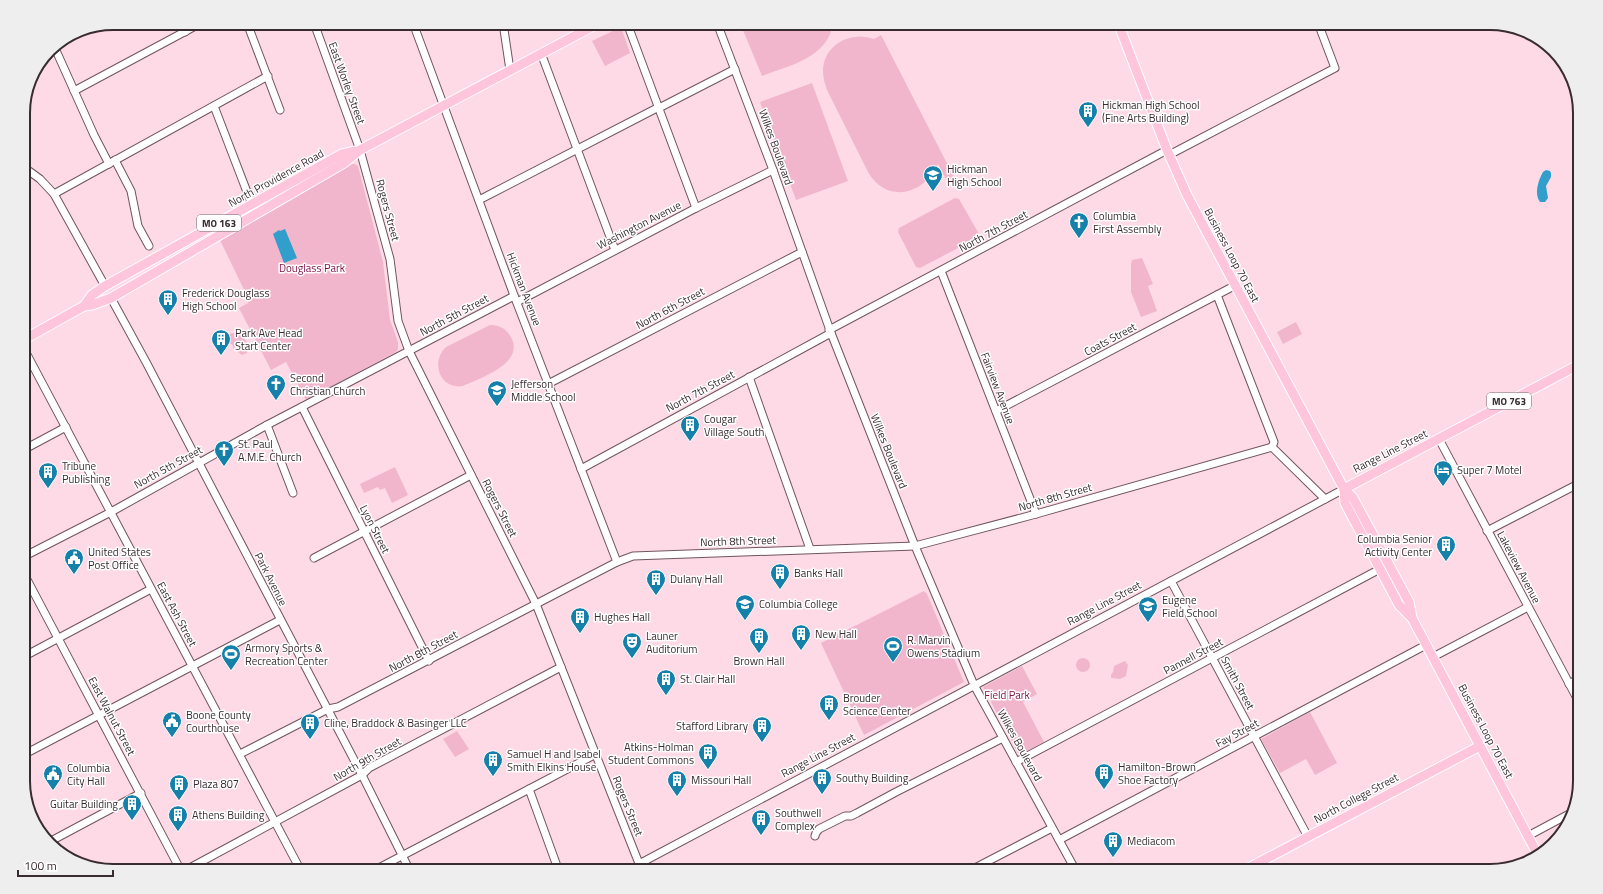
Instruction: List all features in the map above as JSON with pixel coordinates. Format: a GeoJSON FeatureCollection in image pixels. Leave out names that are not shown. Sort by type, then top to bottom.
{"type":"FeatureCollection","features":[{"type":"Feature","properties":{"kind":"main road","name":"North Providence Road"},"geometry":{"type":"LineString","coordinates":[[30,336],[88,306],[111,298],[192,249],[338,166],[360,150],[585,30]]}},
{"type":"Feature","properties":{"kind":"main road","name":"Business Loop 70 East"},"geometry":{"type":"LineString","coordinates":[[1121,30],[1168,152],[1187,195],[1234,286],[1344,488],[1353,498],[1409,602],[1412,618]]}},
{"type":"Feature","properties":{"kind":"main road","name":"North Providence Road"},"geometry":{"type":"LineString","coordinates":[[88,306],[92,295],[105,286],[342,154],[360,150]]}},
{"type":"Feature","properties":{"kind":"main road"},"geometry":{"type":"LineString","coordinates":[[111,298],[110,292],[133,271]]}},
{"type":"Feature","properties":{"kind":"main road","name":"Range Line Street"},"geometry":{"type":"LineString","coordinates":[[1344,488],[1573,368]]}},
{"type":"Feature","properties":{"kind":"main road","name":"Business Loop 70 East"},"geometry":{"type":"LineString","coordinates":[[1344,488],[1345,503],[1399,604],[1412,618],[1535,850]]}},
{"type":"Feature","properties":{"kind":"main road","name":"North College Street"},"geometry":{"type":"LineString","coordinates":[[1256,864],[1480,746]]}},
{"type":"Feature","properties":{"kind":"street"},"geometry":{"type":"LineString","coordinates":[[74,91],[189,30]]}},
{"type":"Feature","properties":{"kind":"street"},"geometry":{"type":"LineString","coordinates":[[250,30],[280,110]]}},
{"type":"Feature","properties":{"kind":"street","name":"East Worley Street"},"geometry":{"type":"LineString","coordinates":[[317,30],[360,150]]}},
{"type":"Feature","properties":{"kind":"street","name":"Hickman Avenue"},"geometry":{"type":"LineString","coordinates":[[416,30],[515,299],[616,562]]}},
{"type":"Feature","properties":{"kind":"street"},"geometry":{"type":"LineString","coordinates":[[503,30],[510,70]]}},
{"type":"Feature","properties":{"kind":"street"},"geometry":{"type":"LineString","coordinates":[[630,30],[696,208]]}},
{"type":"Feature","properties":{"kind":"street","name":"Wilkes Boulevard"},"geometry":{"type":"LineString","coordinates":[[721,30],[773,170],[830,332],[915,546],[974,686],[1072,864]]}},
{"type":"Feature","properties":{"kind":"street","name":"North 7th Street"},"geometry":{"type":"LineString","coordinates":[[581,469],[941,271],[1168,152],[1335,68],[1321,30]]}},
{"type":"Feature","properties":{"kind":"street"},"geometry":{"type":"LineString","coordinates":[[57,52],[94,135],[132,191],[138,226],[149,246]]}},
{"type":"Feature","properties":{"kind":"street"},"geometry":{"type":"LineString","coordinates":[[541,53],[615,250]]}},
{"type":"Feature","properties":{"kind":"street"},"geometry":{"type":"LineString","coordinates":[[479,200],[735,69]]}},
{"type":"Feature","properties":{"kind":"street"},"geometry":{"type":"LineString","coordinates":[[54,194],[268,76]]}},
{"type":"Feature","properties":{"kind":"street"},"geometry":{"type":"LineString","coordinates":[[214,106],[252,205]]}},
{"type":"Feature","properties":{"kind":"street","name":"Rogers Street"},"geometry":{"type":"LineString","coordinates":[[360,150],[390,260],[398,321],[409,352],[536,604],[639,864]]}},
{"type":"Feature","properties":{"kind":"street","name":"Washington Avenue"},"geometry":{"type":"LineString","coordinates":[[515,299],[773,170]]}},
{"type":"Feature","properties":{"kind":"street"},"geometry":{"type":"LineString","coordinates":[[30,172],[40,178],[54,194],[105,286]]}},
{"type":"Feature","properties":{"kind":"street","name":"North 6th Street"},"geometry":{"type":"LineString","coordinates":[[548,384],[802,252]]}},
{"type":"Feature","properties":{"kind":"street","name":"Fairview Avenue"},"geometry":{"type":"LineString","coordinates":[[941,271],[1036,514]]}},
{"type":"Feature","properties":{"kind":"street","name":"Coats Street"},"geometry":{"type":"LineString","coordinates":[[996,411],[1234,286]]}},
{"type":"Feature","properties":{"kind":"street"},"geometry":{"type":"LineString","coordinates":[[1217,295],[1274,442],[1272,447],[1325,499]]}},
{"type":"Feature","properties":{"kind":"street","name":"Park Avenue"},"geometry":{"type":"LineString","coordinates":[[111,298],[328,709],[406,864]]}},
{"type":"Feature","properties":{"kind":"street","name":"North 5th Street"},"geometry":{"type":"LineString","coordinates":[[30,553],[111,512],[198,462],[302,407],[515,299]]}},
{"type":"Feature","properties":{"kind":"street","name":"East Ash Street"},"geometry":{"type":"LineString","coordinates":[[30,360],[297,864]]}},
{"type":"Feature","properties":{"kind":"street"},"geometry":{"type":"LineString","coordinates":[[749,377],[810,549]]}},
{"type":"Feature","properties":{"kind":"street","name":"Lyon Street"},"geometry":{"type":"LineString","coordinates":[[302,407],[429,661]]}},
{"type":"Feature","properties":{"kind":"street"},"geometry":{"type":"LineString","coordinates":[[30,446],[66,426]]}},
{"type":"Feature","properties":{"kind":"street"},"geometry":{"type":"LineString","coordinates":[[267,426],[293,493]]}},
{"type":"Feature","properties":{"kind":"street","name":"Lakeview Avenue"},"geometry":{"type":"LineString","coordinates":[[1439,439],[1573,691]]}},
{"type":"Feature","properties":{"kind":"street","name":"North 8th Street"},"geometry":{"type":"LineString","coordinates":[[240,754],[328,709],[338,707],[429,661],[616,562],[633,556],[915,546],[1036,514],[1272,447]]}},
{"type":"Feature","properties":{"kind":"street"},"geometry":{"type":"LineString","coordinates":[[314,558],[471,475]]}},
{"type":"Feature","properties":{"kind":"street"},"geometry":{"type":"LineString","coordinates":[[1487,531],[1573,487]]}},
{"type":"Feature","properties":{"kind":"street","name":"Range Line Street"},"geometry":{"type":"LineString","coordinates":[[646,864],[1344,488]]}},
{"type":"Feature","properties":{"kind":"street","name":"Pannell Street"},"geometry":{"type":"LineString","coordinates":[[1016,762],[1380,569]]}},
{"type":"Feature","properties":{"kind":"street","name":"Smith Street"},"geometry":{"type":"LineString","coordinates":[[1171,581],[1253,737],[1308,837]]}},
{"type":"Feature","properties":{"kind":"street","name":"East Walnut Street"},"geometry":{"type":"LineString","coordinates":[[30,585],[179,864]]}},
{"type":"Feature","properties":{"kind":"street"},"geometry":{"type":"LineString","coordinates":[[30,652],[151,589]]}},
{"type":"Feature","properties":{"kind":"street"},"geometry":{"type":"LineString","coordinates":[[1433,658],[1528,607]]}},
{"type":"Feature","properties":{"kind":"street"},"geometry":{"type":"LineString","coordinates":[[30,751],[280,620]]}},
{"type":"Feature","properties":{"kind":"street","name":"Fay Street"},"geometry":{"type":"LineString","coordinates":[[1058,840],[1426,645]]}},
{"type":"Feature","properties":{"kind":"street","name":"North 9th Street"},"geometry":{"type":"LineString","coordinates":[[196,864],[362,775],[370,768],[561,667]]}},
{"type":"Feature","properties":{"kind":"street"},"geometry":{"type":"LineString","coordinates":[[1569,684],[1573,682]]}},
{"type":"Feature","properties":{"kind":"street"},"geometry":{"type":"LineString","coordinates":[[815,836],[819,829],[844,816],[851,816],[1003,738]]}},
{"type":"Feature","properties":{"kind":"street"},"geometry":{"type":"LineString","coordinates":[[387,864],[596,754]]}},
{"type":"Feature","properties":{"kind":"street"},"geometry":{"type":"LineString","coordinates":[[530,789],[556,864]]}},
{"type":"Feature","properties":{"kind":"street"},"geometry":{"type":"LineString","coordinates":[[53,839],[141,793]]}},
{"type":"Feature","properties":{"kind":"street"},"geometry":{"type":"LineString","coordinates":[[1528,836],[1565,816]]}},
{"type":"Feature","properties":{"kind":"street"},"geometry":{"type":"LineString","coordinates":[[983,864],[1052,828]]}},
{"type":"Feature","properties":{"kind":"green space"},"geometry":{"type":"Polygon","coordinates":[[[615,30],[622,30],[630,53],[605,66],[592,41],[615,30]]]}},
{"type":"Feature","properties":{"kind":"green space"},"geometry":{"type":"Polygon","coordinates":[[[743,30],[831,30],[824,44],[816,52],[795,64],[762,76],[743,30]]]}},
{"type":"Feature","properties":{"kind":"green space"},"geometry":{"type":"Polygon","coordinates":[[[881,35],[955,179],[948,183],[938,164],[924,183],[915,188],[905,192],[895,192],[885,189],[876,182],[868,172],[827,90],[823,74],[824,62],[833,47],[848,38],[865,37],[874,39],[881,35]]]}},
{"type":"Feature","properties":{"kind":"green space"},"geometry":{"type":"Polygon","coordinates":[[[812,83],[848,181],[796,200],[760,102],[812,83]]]}},
{"type":"Feature","properties":{"kind":"green space","name":"Douglass Park"},"geometry":{"type":"Polygon","coordinates":[[[352,164],[358,166],[383,262],[390,320],[398,342],[398,349],[396,352],[306,400],[286,362],[271,370],[239,308],[248,303],[248,298],[220,240],[352,164]]]}},
{"type":"Feature","properties":{"kind":"green space"},"geometry":{"type":"Polygon","coordinates":[[[955,198],[959,199],[979,234],[977,238],[920,268],[916,267],[898,232],[899,228],[955,198]]]}},
{"type":"Feature","properties":{"kind":"green space"},"geometry":{"type":"Polygon","coordinates":[[[1142,258],[1153,284],[1148,286],[1157,311],[1141,317],[1131,292],[1131,264],[1132,260],[1142,258]]]}},
{"type":"Feature","properties":{"kind":"green space"},"geometry":{"type":"Polygon","coordinates":[[[1296,322],[1302,334],[1283,344],[1277,332],[1296,322]]]}},
{"type":"Feature","properties":{"kind":"green space"},"geometry":{"type":"Polygon","coordinates":[[[490,325],[495,325],[505,330],[509,334],[514,344],[513,353],[508,361],[491,373],[463,386],[448,384],[440,374],[438,367],[441,353],[446,347],[490,325]]]}},
{"type":"Feature","properties":{"kind":"green space"},"geometry":{"type":"Polygon","coordinates":[[[232,333],[241,335],[244,339],[249,347],[247,353],[242,355],[234,349],[232,344],[226,343],[227,335],[232,333]]]}},
{"type":"Feature","properties":{"kind":"green space"},"geometry":{"type":"Polygon","coordinates":[[[395,467],[408,495],[392,503],[385,488],[380,490],[378,487],[364,493],[360,484],[395,467]]]}},
{"type":"Feature","properties":{"kind":"green space","name":"R. Marvin Owens Stadium"},"geometry":{"type":"Polygon","coordinates":[[[924,591],[927,594],[964,682],[864,735],[821,643],[924,591]]]}},
{"type":"Feature","properties":{"kind":"green space"},"geometry":{"type":"Polygon","coordinates":[[[1080,658],[1086,658],[1090,662],[1090,668],[1086,672],[1080,672],[1076,668],[1076,662],[1080,658]]]}},
{"type":"Feature","properties":{"kind":"green space"},"geometry":{"type":"Polygon","coordinates":[[[1125,661],[1128,665],[1126,676],[1120,679],[1111,678],[1114,666],[1125,661]]]}},
{"type":"Feature","properties":{"kind":"green space","name":"Field Park"},"geometry":{"type":"Polygon","coordinates":[[[1022,666],[1037,694],[1023,702],[1044,742],[1025,752],[1018,753],[983,687],[1022,666]]]}},
{"type":"Feature","properties":{"kind":"green space"},"geometry":{"type":"Polygon","coordinates":[[[1310,712],[1337,763],[1315,775],[1306,759],[1280,773],[1261,739],[1310,712]]]}},
{"type":"Feature","properties":{"kind":"green space"},"geometry":{"type":"Polygon","coordinates":[[[457,731],[469,749],[455,757],[443,739],[457,731]]]}},
{"type":"Feature","properties":{"kind":"water"},"geometry":{"type":"Polygon","coordinates":[[[1546,170],[1550,171],[1551,173],[1551,177],[1546,186],[1548,198],[1545,202],[1540,202],[1537,195],[1537,187],[1543,172],[1546,170]]]}},
{"type":"Feature","properties":{"kind":"water"},"geometry":{"type":"Polygon","coordinates":[[[285,229],[297,258],[284,263],[273,234],[279,230],[285,229]]]}},
{"type":"Feature","properties":{"kind":"place","name":"Hickman High School (Fine Arts Building)"},"geometry":{"type":"Point","coordinates":[1088,128]}},
{"type":"Feature","properties":{"kind":"place","name":"Hickman High School"},"geometry":{"type":"Point","coordinates":[933,192]}},
{"type":"Feature","properties":{"kind":"place","name":"Columbia First Assembly"},"geometry":{"type":"Point","coordinates":[1079,239]}},
{"type":"Feature","properties":{"kind":"place","name":"Frederick Douglass High School"},"geometry":{"type":"Point","coordinates":[168,316]}},
{"type":"Feature","properties":{"kind":"place","name":"Park Ave Head Start Center"},"geometry":{"type":"Point","coordinates":[221,356]}},
{"type":"Feature","properties":{"kind":"place","name":"Second Christian Church"},"geometry":{"type":"Point","coordinates":[276,401]}},
{"type":"Feature","properties":{"kind":"place","name":"Jefferson Middle School"},"geometry":{"type":"Point","coordinates":[497,407]}},
{"type":"Feature","properties":{"kind":"place","name":"Cougar Village South"},"geometry":{"type":"Point","coordinates":[690,442]}},
{"type":"Feature","properties":{"kind":"place","name":"St. Paul A.M.E. Church"},"geometry":{"type":"Point","coordinates":[224,467]}},
{"type":"Feature","properties":{"kind":"place","name":"Super 7 Motel"},"geometry":{"type":"Point","coordinates":[1443,487]}},
{"type":"Feature","properties":{"kind":"place","name":"Tribune Publishing"},"geometry":{"type":"Point","coordinates":[48,489]}},
{"type":"Feature","properties":{"kind":"place","name":"Columbia Senior Activity Center"},"geometry":{"type":"Point","coordinates":[1446,562]}},
{"type":"Feature","properties":{"kind":"place","name":"United States Post Office"},"geometry":{"type":"Point","coordinates":[74,575]}},
{"type":"Feature","properties":{"kind":"place","name":"Banks Hall"},"geometry":{"type":"Point","coordinates":[780,590]}},
{"type":"Feature","properties":{"kind":"place","name":"Dulany Hall"},"geometry":{"type":"Point","coordinates":[656,596]}},
{"type":"Feature","properties":{"kind":"place","name":"Columbia College"},"geometry":{"type":"Point","coordinates":[745,621]}},
{"type":"Feature","properties":{"kind":"place","name":"Eugene Field School"},"geometry":{"type":"Point","coordinates":[1148,623]}},
{"type":"Feature","properties":{"kind":"place","name":"Hughes Hall"},"geometry":{"type":"Point","coordinates":[580,634]}},
{"type":"Feature","properties":{"kind":"place","name":"New Hall"},"geometry":{"type":"Point","coordinates":[801,651]}},
{"type":"Feature","properties":{"kind":"place","name":"Brown Hall"},"geometry":{"type":"Point","coordinates":[759,654]}},
{"type":"Feature","properties":{"kind":"place","name":"Launer Auditorium"},"geometry":{"type":"Point","coordinates":[632,659]}},
{"type":"Feature","properties":{"kind":"place","name":"R. Marvin Owens Stadium"},"geometry":{"type":"Point","coordinates":[893,663]}},
{"type":"Feature","properties":{"kind":"place","name":"Armory Sports & Recreation Center"},"geometry":{"type":"Point","coordinates":[231,671]}},
{"type":"Feature","properties":{"kind":"place","name":"St. Clair Hall"},"geometry":{"type":"Point","coordinates":[666,696]}},
{"type":"Feature","properties":{"kind":"place","name":"Brouder Science Center"},"geometry":{"type":"Point","coordinates":[829,721]}},
{"type":"Feature","properties":{"kind":"place","name":"Boone County Courthouse"},"geometry":{"type":"Point","coordinates":[172,738]}},
{"type":"Feature","properties":{"kind":"place","name":"Cline, Braddock & Basinger LLC"},"geometry":{"type":"Point","coordinates":[310,740]}},
{"type":"Feature","properties":{"kind":"place","name":"Stafford Library"},"geometry":{"type":"Point","coordinates":[762,743]}},
{"type":"Feature","properties":{"kind":"place","name":"Atkins-Holman Student Commons"},"geometry":{"type":"Point","coordinates":[708,770]}},
{"type":"Feature","properties":{"kind":"place","name":"Samuel H and Isabel Smith Elkins House"},"geometry":{"type":"Point","coordinates":[493,777]}},
{"type":"Feature","properties":{"kind":"place","name":"Hamilton-Brown Shoe Factory"},"geometry":{"type":"Point","coordinates":[1104,790]}},
{"type":"Feature","properties":{"kind":"place","name":"Columbia City Hall"},"geometry":{"type":"Point","coordinates":[53,791]}},
{"type":"Feature","properties":{"kind":"place","name":"Southy Building"},"geometry":{"type":"Point","coordinates":[822,795]}},
{"type":"Feature","properties":{"kind":"place","name":"Missouri Hall"},"geometry":{"type":"Point","coordinates":[677,797]}},
{"type":"Feature","properties":{"kind":"place","name":"Plaza 807"},"geometry":{"type":"Point","coordinates":[179,801]}},
{"type":"Feature","properties":{"kind":"place","name":"Guitar Building"},"geometry":{"type":"Point","coordinates":[132,821]}},
{"type":"Feature","properties":{"kind":"place","name":"Athens Building"},"geometry":{"type":"Point","coordinates":[178,832]}},
{"type":"Feature","properties":{"kind":"place","name":"Southwell Complex"},"geometry":{"type":"Point","coordinates":[761,836]}},
{"type":"Feature","properties":{"kind":"place","name":"Mediacom"},"geometry":{"type":"Point","coordinates":[1113,858]}}]}
